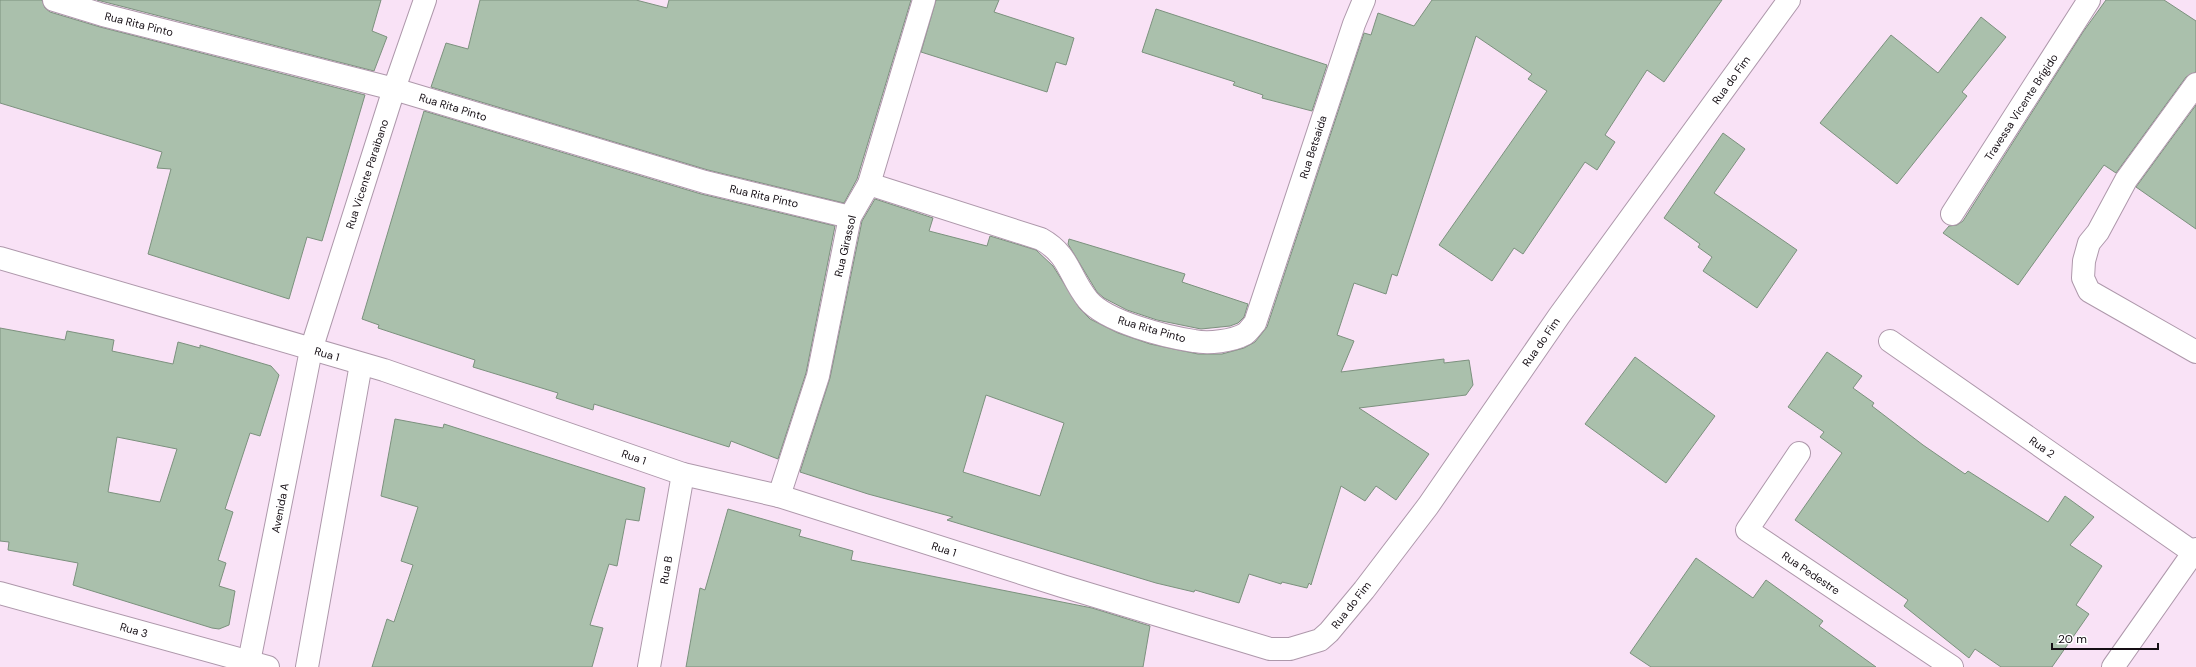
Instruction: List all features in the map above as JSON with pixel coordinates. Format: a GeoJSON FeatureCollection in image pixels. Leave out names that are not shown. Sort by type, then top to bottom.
{"type":"FeatureCollection","features":[{"type":"Feature","properties":{"kind":"street","name":"Rua Rita Pinto"},"geometry":{"type":"LineString","coordinates":[[54,0],[110,17],[394,89],[705,182],[850,216]]}},
{"type":"Feature","properties":{"kind":"street","name":"Rua Vicente Paraibano"},"geometry":{"type":"LineString","coordinates":[[311,350],[394,89],[425,0]]}},
{"type":"Feature","properties":{"kind":"street","name":"Rua Girassol"},"geometry":{"type":"LineString","coordinates":[[779,496],[818,376],[850,216],[869,184],[924,0]]}},
{"type":"Feature","properties":{"kind":"street","name":"Rua Betsaida"},"geometry":{"type":"LineString","coordinates":[[1265,295],[1354,24],[1364,0]]}},
{"type":"Feature","properties":{"kind":"street","name":"Rua do Fim"},"geometry":{"type":"LineString","coordinates":[[1270,649],[1290,650],[1320,640],[1329,632],[1359,596],[1428,506],[1559,316],[1789,0]]}},
{"type":"Feature","properties":{"kind":"street","name":"Travessa Vicente Brígido"},"geometry":{"type":"LineString","coordinates":[[1952,214],[2089,0]]}},
{"type":"Feature","properties":{"kind":"street"},"geometry":{"type":"LineString","coordinates":[[2196,84],[2126,180],[2098,232],[2089,243],[2084,261],[2083,278],[2089,291],[2196,352]]}},
{"type":"Feature","properties":{"kind":"street","name":"Rua Rita Pinto"},"geometry":{"type":"LineString","coordinates":[[869,184],[1041,239],[1052,245],[1064,256],[1088,300],[1106,316],[1133,326],[1195,342],[1214,342],[1230,339],[1245,334],[1255,323],[1265,295]]}},
{"type":"Feature","properties":{"kind":"street","name":"Rua 1"},"geometry":{"type":"LineString","coordinates":[[0,258],[311,350],[384,370],[683,474],[779,496],[1054,584],[1270,649]]}},
{"type":"Feature","properties":{"kind":"street","name":"Rua 2"},"geometry":{"type":"LineString","coordinates":[[1890,341],[2195,551]]}},
{"type":"Feature","properties":{"kind":"street","name":"Avenida A"},"geometry":{"type":"LineString","coordinates":[[255,666],[311,350]]}},
{"type":"Feature","properties":{"kind":"street"},"geometry":{"type":"LineString","coordinates":[[307,667],[361,364]]}},
{"type":"Feature","properties":{"kind":"street","name":"Rua Pedestre"},"geometry":{"type":"LineString","coordinates":[[1799,453],[1747,530],[1952,667]]}},
{"type":"Feature","properties":{"kind":"street","name":"Rua B"},"geometry":{"type":"LineString","coordinates":[[649,667],[683,474]]}},
{"type":"Feature","properties":{"kind":"street"},"geometry":{"type":"LineString","coordinates":[[2113,667],[2195,551]]}},
{"type":"Feature","properties":{"kind":"street","name":"Rua 3"},"geometry":{"type":"LineString","coordinates":[[0,593],[255,666]]}},
{"type":"Feature","properties":{"kind":"building"},"geometry":{"type":"Polygon","coordinates":[[[0,0],[42,0],[45,8],[50,12],[100,27],[365,95],[322,241],[307,237],[289,299],[148,254],[171,169],[157,168],[162,152],[0,103],[0,0]]]}},
{"type":"Feature","properties":{"kind":"building"},"geometry":{"type":"Polygon","coordinates":[[[97,0],[381,0],[372,31],[387,37],[374,71],[97,0]]]}},
{"type":"Feature","properties":{"kind":"building"},"geometry":{"type":"Polygon","coordinates":[[[480,0],[636,0],[667,8],[669,0],[911,0],[857,179],[844,203],[708,170],[431,87],[446,43],[468,49],[480,0]]]}},
{"type":"Feature","properties":{"kind":"building"},"geometry":{"type":"Polygon","coordinates":[[[936,0],[999,0],[994,12],[1074,38],[1066,65],[1056,62],[1047,92],[921,52],[936,0]]]}},
{"type":"Feature","properties":{"kind":"building"},"geometry":{"type":"Polygon","coordinates":[[[1432,0],[1722,0],[1664,82],[1647,70],[1605,135],[1615,142],[1597,170],[1585,162],[1523,254],[1514,248],[1492,281],[1439,245],[1547,91],[1528,79],[1532,74],[1476,36],[1397,276],[1392,274],[1386,294],[1354,283],[1337,335],[1354,341],[1341,372],[1444,359],[1444,363],[1469,360],[1473,385],[1466,395],[1359,408],[1429,454],[1396,500],[1376,486],[1365,501],[1341,486],[1311,585],[1309,583],[1307,588],[1282,582],[1281,584],[1249,574],[1239,603],[1195,590],[1194,592],[1156,583],[947,520],[953,517],[868,494],[800,472],[830,378],[862,221],[875,199],[933,218],[929,231],[987,246],[990,236],[1036,250],[1053,266],[1080,309],[1090,319],[1118,333],[1150,344],[1198,354],[1222,354],[1244,348],[1255,342],[1267,327],[1364,33],[1371,35],[1378,13],[1414,26],[1432,0]],[[986,395],[963,472],[1040,496],[1064,423],[986,395]]]}},
{"type":"Feature","properties":{"kind":"building"},"geometry":{"type":"Polygon","coordinates":[[[2106,0],[2164,0],[2196,21],[2196,72],[2186,77],[2116,173],[2104,165],[2018,285],[1943,233],[1949,226],[1957,225],[1963,221],[2083,32],[2106,0]]]}},
{"type":"Feature","properties":{"kind":"building"},"geometry":{"type":"Polygon","coordinates":[[[1156,9],[1327,65],[1312,111],[1262,98],[1263,95],[1233,85],[1235,82],[1142,52],[1156,9]]]}},
{"type":"Feature","properties":{"kind":"building"},"geometry":{"type":"Polygon","coordinates":[[[1981,17],[2006,37],[1962,92],[1967,96],[1897,184],[1820,123],[1891,35],[1938,73],[1981,17]]]}},
{"type":"Feature","properties":{"kind":"building"},"geometry":{"type":"Polygon","coordinates":[[[2196,105],[2196,229],[2136,187],[2196,105]]]}},
{"type":"Feature","properties":{"kind":"building"},"geometry":{"type":"Polygon","coordinates":[[[424,111],[701,194],[835,226],[806,373],[778,459],[731,441],[729,447],[594,404],[593,410],[556,398],[558,393],[473,367],[475,360],[378,328],[379,325],[362,319],[424,111]]]}},
{"type":"Feature","properties":{"kind":"building"},"geometry":{"type":"Polygon","coordinates":[[[1723,133],[1745,149],[1714,193],[1797,250],[1757,308],[1703,271],[1712,257],[1698,247],[1700,244],[1664,218],[1723,133]]]}},
{"type":"Feature","properties":{"kind":"building"},"geometry":{"type":"Polygon","coordinates":[[[1069,239],[1185,274],[1182,282],[1248,304],[1244,317],[1238,323],[1230,326],[1201,329],[1157,320],[1127,310],[1104,298],[1097,292],[1068,244],[1069,239]]]}},
{"type":"Feature","properties":{"kind":"building"},"geometry":{"type":"Polygon","coordinates":[[[0,328],[65,340],[67,331],[114,340],[112,351],[173,364],[178,342],[200,348],[200,345],[271,366],[279,375],[260,436],[250,433],[225,509],[233,512],[218,560],[226,563],[219,586],[235,591],[229,625],[219,629],[212,628],[73,585],[78,563],[8,550],[9,542],[0,541],[0,328]],[[117,437],[108,492],[160,502],[177,449],[117,437]]]}},
{"type":"Feature","properties":{"kind":"building"},"geometry":{"type":"Polygon","coordinates":[[[1827,352],[1862,376],[1853,388],[1874,403],[1872,406],[1923,445],[1965,474],[1968,471],[2048,522],[2065,496],[2094,517],[2070,545],[2102,566],[2076,605],[2089,614],[2052,667],[2001,667],[1975,649],[1969,658],[1904,606],[1908,600],[1795,520],[1842,453],[1820,437],[1824,432],[1788,407],[1827,352]]]}},
{"type":"Feature","properties":{"kind":"building"},"geometry":{"type":"Polygon","coordinates":[[[1635,357],[1715,416],[1666,483],[1585,424],[1635,357]]]}},
{"type":"Feature","properties":{"kind":"building"},"geometry":{"type":"Polygon","coordinates":[[[395,419],[443,428],[444,424],[645,488],[639,521],[626,519],[617,566],[609,564],[590,625],[603,628],[592,667],[372,667],[387,619],[394,622],[413,565],[401,561],[418,507],[381,496],[395,419]]]}},
{"type":"Feature","properties":{"kind":"building"},"geometry":{"type":"Polygon","coordinates":[[[728,509],[801,530],[799,536],[853,551],[851,560],[1092,608],[1150,626],[1143,667],[686,667],[700,588],[705,590],[728,509]]]}},
{"type":"Feature","properties":{"kind":"building"},"geometry":{"type":"Polygon","coordinates":[[[1696,558],[1753,598],[1766,580],[1823,621],[1819,626],[1876,667],[1651,667],[1630,653],[1696,558]]]}}]}
